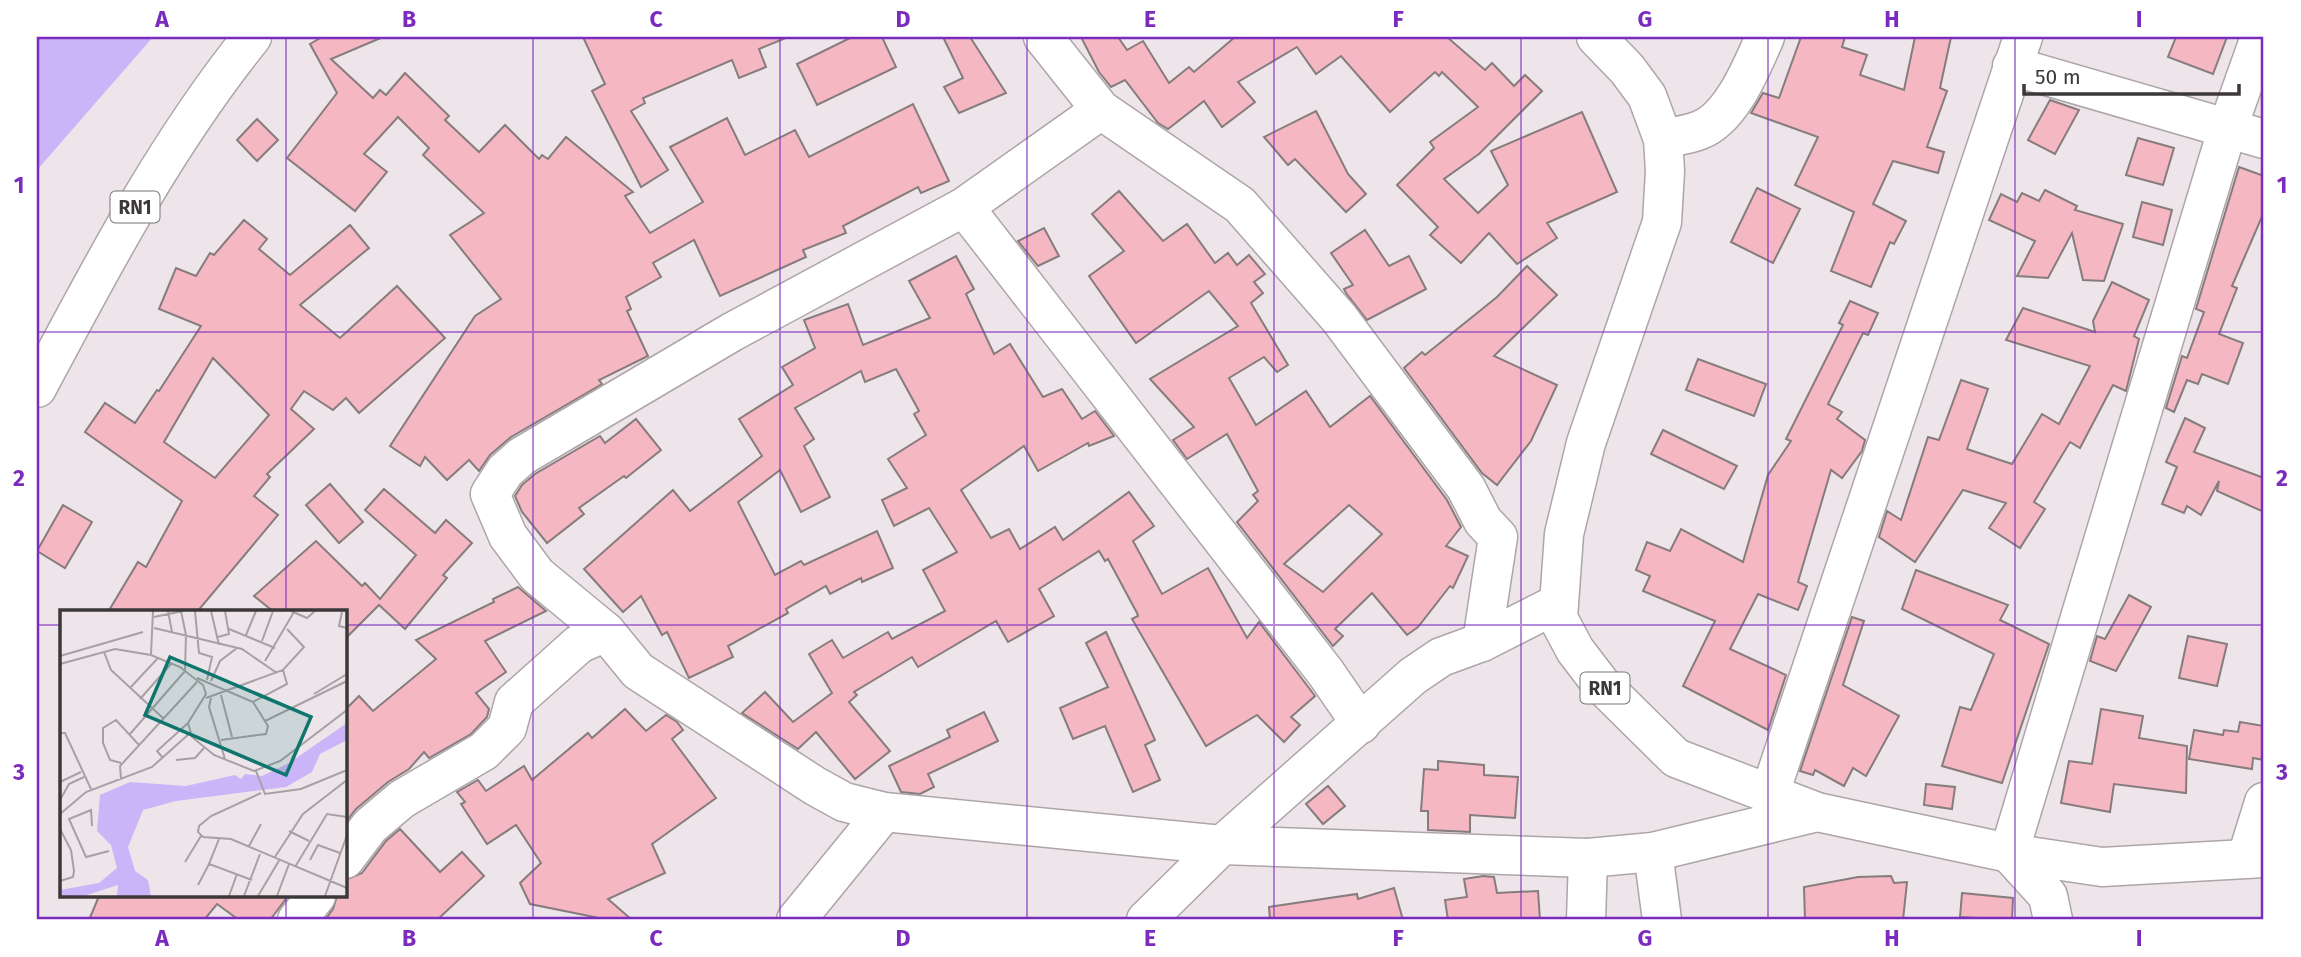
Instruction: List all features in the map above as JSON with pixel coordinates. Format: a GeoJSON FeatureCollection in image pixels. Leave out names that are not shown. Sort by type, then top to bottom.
{"type":"FeatureCollection","features":[{"type":"Feature","properties":{"kind":"main road","name":"RN1"},"geometry":{"type":"LineString","coordinates":[[37,388],[162,161],[217,79],[252,37]]}},
{"type":"Feature","properties":{"kind":"main road"},"geometry":{"type":"LineString","coordinates":[[1043,37],[1101,110],[1240,205],[1339,318],[1466,488],[1483,521],[1499,537],[1482,642]]}},
{"type":"Feature","properties":{"kind":"main road","name":"RN1"},"geometry":{"type":"LineString","coordinates":[[1596,37],[1627,69],[1647,96],[1663,139],[1662,222],[1586,443],[1564,534],[1558,618],[1575,650],[1601,684],[1676,758],[1817,812],[2009,853],[2102,867],[2255,857]]}},
{"type":"Feature","properties":{"kind":"main road"},"geometry":{"type":"LineString","coordinates":[[1663,139],[1703,130],[1726,108],[1744,85],[1765,37]]}},
{"type":"Feature","properties":{"kind":"main road"},"geometry":{"type":"LineString","coordinates":[[2053,920],[2048,896],[2009,853],[2228,127],[2260,37]]}},
{"type":"Feature","properties":{"kind":"main road"},"geometry":{"type":"LineString","coordinates":[[1770,793],[2017,51],[2264,139]]}},
{"type":"Feature","properties":{"kind":"main road"},"geometry":{"type":"LineString","coordinates":[[1101,110],[964,207],[732,332],[559,433],[505,471],[490,494],[508,536],[537,575],[606,632],[638,671],[815,786],[844,802],[884,812],[1222,845],[1588,858],[1653,852],[1817,812]]}},
{"type":"Feature","properties":{"kind":"main road"},"geometry":{"type":"LineString","coordinates":[[964,207],[1326,673],[1361,724]]}},
{"type":"Feature","properties":{"kind":"main road"},"geometry":{"type":"LineString","coordinates":[[1146,920],[1222,845],[1433,662],[1482,642],[1557,604]]}},
{"type":"Feature","properties":{"kind":"main road"},"geometry":{"type":"LineString","coordinates":[[346,858],[370,826],[402,799],[484,751],[507,728],[514,702],[579,644],[606,632]]}},
{"type":"Feature","properties":{"kind":"main road"},"geometry":{"type":"LineString","coordinates":[[2255,857],[2264,802]]}},
{"type":"Feature","properties":{"kind":"main road"},"geometry":{"type":"LineString","coordinates":[[796,920],[884,812]]}},
{"type":"Feature","properties":{"kind":"main road"},"geometry":{"type":"LineString","coordinates":[[1653,852],[1662,920]]}},
{"type":"Feature","properties":{"kind":"main road"},"geometry":{"type":"LineString","coordinates":[[1586,920],[1588,858]]}},
{"type":"Feature","properties":{"kind":"main road"},"geometry":{"type":"LineString","coordinates":[[297,920],[314,898]]}},
{"type":"Feature","properties":{"kind":"shaded area"},"geometry":{"type":"Polygon","coordinates":[[[37,37],[153,37],[37,170],[37,37]]]}},
{"type":"Feature","properties":{"kind":"building"},"geometry":{"type":"Polygon","coordinates":[[[322,37],[383,37],[331,59],[373,98],[380,90],[386,95],[405,73],[449,116],[445,120],[479,152],[505,125],[539,159],[542,155],[548,159],[566,137],[633,192],[625,196],[650,233],[703,202],[670,147],[727,118],[745,155],[795,130],[809,157],[913,104],[949,181],[921,193],[918,187],[843,226],[846,233],[803,250],[806,257],[720,296],[694,240],[653,263],[661,277],[626,297],[631,309],[627,311],[648,356],[599,380],[602,384],[511,437],[490,455],[479,471],[469,460],[447,480],[425,457],[420,466],[390,446],[475,316],[501,299],[450,235],[484,213],[423,155],[429,148],[398,117],[364,154],[387,172],[355,211],[287,158],[337,93],[310,44],[322,37]]]}},
{"type":"Feature","properties":{"kind":"building"},"geometry":{"type":"Polygon","coordinates":[[[583,37],[788,37],[759,49],[766,67],[739,78],[732,60],[643,98],[645,103],[631,111],[668,170],[641,187],[592,91],[605,84],[583,37]]]}},
{"type":"Feature","properties":{"kind":"building"},"geometry":{"type":"Polygon","coordinates":[[[852,37],[882,37],[896,67],[817,105],[797,64],[852,37]]]}},
{"type":"Feature","properties":{"kind":"building"},"geometry":{"type":"Polygon","coordinates":[[[943,37],[970,37],[1006,93],[959,113],[944,87],[963,78],[943,37]]]}},
{"type":"Feature","properties":{"kind":"building"},"geometry":{"type":"Polygon","coordinates":[[[1081,37],[1118,37],[1127,50],[1143,41],[1169,83],[1189,67],[1194,72],[1235,37],[1447,37],[1485,70],[1492,63],[1514,86],[1525,75],[1542,91],[1479,154],[1444,179],[1478,213],[1508,185],[1491,151],[1582,112],[1617,192],[1547,223],[1557,238],[1517,264],[1489,233],[1461,263],[1430,235],[1438,227],[1397,185],[1434,148],[1430,142],[1478,107],[1442,72],[1439,76],[1435,72],[1390,112],[1341,56],[1316,74],[1297,47],[1238,82],[1255,102],[1222,127],[1204,101],[1168,129],[1158,123],[1125,80],[1111,87],[1099,72],[1081,37]]]}},
{"type":"Feature","properties":{"kind":"building"},"geometry":{"type":"Polygon","coordinates":[[[1801,37],[1845,37],[1842,47],[1867,55],[1860,75],[1904,90],[1915,37],[1951,37],[1940,88],[1947,91],[1927,147],[1944,152],[1938,173],[1893,161],[1873,204],[1906,221],[1894,244],[1890,242],[1871,287],[1831,271],[1854,212],[1795,185],[1818,137],[1751,113],[1763,93],[1779,98],[1801,37]]]}},
{"type":"Feature","properties":{"kind":"building"},"geometry":{"type":"Polygon","coordinates":[[[2176,37],[2227,37],[2213,74],[2168,57],[2176,37]]]}},
{"type":"Feature","properties":{"kind":"building"},"geometry":{"type":"Polygon","coordinates":[[[2050,100],[2079,110],[2055,154],[2028,140],[2050,100]]]}},
{"type":"Feature","properties":{"kind":"building"},"geometry":{"type":"Polygon","coordinates":[[[1316,111],[1348,174],[1366,194],[1346,212],[1295,159],[1288,165],[1264,137],[1316,111]]]}},
{"type":"Feature","properties":{"kind":"building"},"geometry":{"type":"Polygon","coordinates":[[[257,119],[278,140],[257,161],[237,140],[257,119]]]}},
{"type":"Feature","properties":{"kind":"building"},"geometry":{"type":"Polygon","coordinates":[[[2138,138],[2174,148],[2163,185],[2126,175],[2138,138]]]}},
{"type":"Feature","properties":{"kind":"building"},"geometry":{"type":"Polygon","coordinates":[[[2239,167],[2264,176],[2264,212],[2232,286],[2237,288],[2219,334],[2243,343],[2228,384],[2202,374],[2198,384],[2187,380],[2174,412],[2166,408],[2182,356],[2187,358],[2204,312],[2196,309],[2239,167]]]}},
{"type":"Feature","properties":{"kind":"building"},"geometry":{"type":"Polygon","coordinates":[[[1757,188],[1800,209],[1773,263],[1731,242],[1757,188]]]}},
{"type":"Feature","properties":{"kind":"building"},"geometry":{"type":"Polygon","coordinates":[[[2045,190],[2077,206],[2075,210],[2123,224],[2104,281],[2083,280],[2072,233],[2048,278],[2017,276],[2035,241],[1989,220],[2001,194],[2017,202],[2022,193],[2039,201],[2045,190]]]}},
{"type":"Feature","properties":{"kind":"building"},"geometry":{"type":"Polygon","coordinates":[[[1119,191],[1163,241],[1187,224],[1215,263],[1228,253],[1237,265],[1249,255],[1265,274],[1254,282],[1263,293],[1251,303],[1288,365],[1277,372],[1264,357],[1229,378],[1256,425],[1306,391],[1330,427],[1370,396],[1447,500],[1461,527],[1446,546],[1468,556],[1453,588],[1450,586],[1418,627],[1407,635],[1372,593],[1335,629],[1343,636],[1333,646],[1237,522],[1258,501],[1253,495],[1258,491],[1227,434],[1187,459],[1173,440],[1194,427],[1150,379],[1238,326],[1209,291],[1136,343],[1089,276],[1124,251],[1092,214],[1119,191]],[[1349,505],[1284,564],[1323,592],[1382,534],[1349,505]]]}},
{"type":"Feature","properties":{"kind":"building"},"geometry":{"type":"Polygon","coordinates":[[[2142,202],[2172,210],[2163,245],[2133,237],[2142,202]]]}},
{"type":"Feature","properties":{"kind":"building"},"geometry":{"type":"Polygon","coordinates":[[[244,220],[267,239],[259,249],[290,275],[350,225],[369,248],[300,305],[340,338],[397,286],[445,338],[359,413],[346,398],[333,410],[304,391],[291,409],[314,429],[267,474],[270,477],[254,496],[278,515],[199,610],[109,610],[138,562],[146,567],[182,501],[85,432],[105,403],[135,423],[157,390],[159,391],[201,326],[159,309],[176,268],[196,276],[210,253],[214,255],[244,220]],[[213,358],[164,442],[215,478],[269,415],[213,358]]]}},
{"type":"Feature","properties":{"kind":"building"},"geometry":{"type":"Polygon","coordinates":[[[1044,228],[1059,256],[1038,266],[1018,241],[1044,228]]]}},
{"type":"Feature","properties":{"kind":"building"},"geometry":{"type":"Polygon","coordinates":[[[1365,230],[1389,266],[1409,256],[1426,289],[1367,320],[1346,293],[1344,289],[1353,285],[1331,253],[1365,230]]]}},
{"type":"Feature","properties":{"kind":"building"},"geometry":{"type":"Polygon","coordinates":[[[956,256],[974,289],[966,294],[994,354],[1010,344],[1043,397],[1062,389],[1082,419],[1095,411],[1114,436],[1089,446],[1088,443],[1038,471],[1024,446],[961,490],[991,538],[1009,529],[1020,549],[1055,527],[1063,540],[1129,492],[1154,526],[1133,541],[1162,594],[1208,568],[1247,638],[1259,622],[1315,696],[1291,717],[1300,725],[1284,742],[1257,715],[1206,746],[1132,619],[1138,616],[1137,613],[1108,559],[1105,561],[1099,551],[1039,589],[1054,616],[1008,642],[996,621],[918,667],[912,657],[854,692],[857,695],[849,702],[890,751],[855,779],[816,732],[798,749],[742,713],[765,692],[793,722],[832,693],[809,654],[832,640],[843,658],[888,632],[892,639],[945,611],[923,570],[957,552],[929,508],[894,526],[882,500],[907,488],[888,459],[926,435],[914,414],[919,411],[896,369],[865,382],[861,371],[795,408],[814,439],[804,446],[830,497],[801,512],[780,470],[738,502],[775,575],[801,561],[804,565],[877,531],[893,568],[862,582],[861,578],[830,594],[826,586],[786,609],[788,613],[728,646],[733,657],[689,678],[667,632],[662,635],[641,596],[623,612],[584,569],[673,490],[690,511],[762,456],[739,419],[793,385],[782,367],[815,348],[804,320],[848,304],[863,345],[930,318],[909,281],[956,256]]]}},
{"type":"Feature","properties":{"kind":"building"},"geometry":{"type":"Polygon","coordinates":[[[1527,266],[1557,295],[1494,356],[1557,385],[1531,441],[1497,485],[1482,473],[1404,368],[1422,352],[1425,355],[1497,297],[1527,266]]]}},
{"type":"Feature","properties":{"kind":"building"},"geometry":{"type":"Polygon","coordinates":[[[2112,282],[2149,300],[2134,336],[2139,339],[2126,391],[2113,385],[2080,448],[2070,442],[2034,502],[2045,509],[2020,548],[1989,528],[2006,503],[1963,490],[1915,562],[1879,537],[1887,511],[1901,520],[1928,437],[1939,440],[1961,380],[1988,389],[1967,449],[2012,464],[2042,414],[2059,424],[2090,366],[2006,340],[2023,308],[2095,332],[2093,321],[2112,282]]]}},
{"type":"Feature","properties":{"kind":"building"},"geometry":{"type":"Polygon","coordinates":[[[1850,301],[1878,313],[1868,335],[1863,333],[1828,404],[1842,412],[1837,419],[1865,440],[1862,451],[1842,478],[1831,470],[1798,582],[1807,586],[1798,610],[1758,594],[1730,649],[1786,675],[1768,730],[1683,686],[1715,621],[1643,591],[1650,576],[1636,570],[1647,542],[1670,551],[1681,529],[1743,562],[1768,475],[1791,441],[1786,439],[1843,325],[1839,323],[1850,301]]]}},
{"type":"Feature","properties":{"kind":"building"},"geometry":{"type":"Polygon","coordinates":[[[1698,359],[1766,384],[1754,416],[1686,390],[1698,359]]]}},
{"type":"Feature","properties":{"kind":"building"},"geometry":{"type":"Polygon","coordinates":[[[2185,418],[2205,428],[2194,452],[2264,478],[2264,512],[2217,491],[2219,481],[2201,515],[2187,506],[2184,513],[2162,504],[2177,467],[2166,462],[2185,418]]]}},
{"type":"Feature","properties":{"kind":"building"},"geometry":{"type":"Polygon","coordinates":[[[636,419],[661,450],[626,478],[624,476],[579,508],[584,514],[547,543],[522,512],[515,496],[522,485],[535,474],[600,436],[605,443],[636,419]]]}},
{"type":"Feature","properties":{"kind":"building"},"geometry":{"type":"Polygon","coordinates":[[[1663,430],[1737,466],[1724,489],[1651,454],[1663,430]]]}},
{"type":"Feature","properties":{"kind":"building"},"geometry":{"type":"Polygon","coordinates":[[[330,484],[363,522],[339,543],[306,505],[330,484]]]}},
{"type":"Feature","properties":{"kind":"building"},"geometry":{"type":"Polygon","coordinates":[[[384,489],[435,533],[446,520],[472,543],[443,575],[447,578],[405,629],[379,605],[346,638],[346,610],[272,610],[254,596],[316,541],[362,586],[365,583],[380,599],[416,555],[365,510],[384,489]]]}},
{"type":"Feature","properties":{"kind":"building"},"geometry":{"type":"Polygon","coordinates":[[[63,505],[92,522],[65,568],[37,551],[63,505]]]}},
{"type":"Feature","properties":{"kind":"building"},"geometry":{"type":"Polygon","coordinates":[[[1916,570],[2008,605],[2000,620],[2049,644],[2002,783],[1942,766],[1960,707],[1971,710],[1994,654],[1902,609],[1916,570]]]}},
{"type":"Feature","properties":{"kind":"building"},"geometry":{"type":"Polygon","coordinates":[[[518,587],[546,611],[485,641],[506,672],[476,693],[489,709],[487,717],[471,734],[429,758],[424,752],[409,769],[388,782],[356,809],[346,822],[346,709],[359,696],[373,711],[436,659],[416,640],[494,602],[493,599],[518,587]]]}},
{"type":"Feature","properties":{"kind":"building"},"geometry":{"type":"Polygon","coordinates":[[[2129,595],[2151,607],[2116,671],[2090,661],[2097,636],[2105,639],[2129,595]]]}},
{"type":"Feature","properties":{"kind":"building"},"geometry":{"type":"Polygon","coordinates":[[[1852,617],[1864,621],[1843,685],[1899,716],[1866,776],[1853,768],[1844,786],[1815,770],[1813,775],[1800,771],[1852,617]]]}},
{"type":"Feature","properties":{"kind":"building"},"geometry":{"type":"Polygon","coordinates":[[[1106,632],[1155,740],[1145,745],[1160,780],[1133,792],[1105,726],[1073,739],[1060,708],[1108,687],[1086,643],[1106,632]]]}},
{"type":"Feature","properties":{"kind":"building"},"geometry":{"type":"Polygon","coordinates":[[[2188,636],[2227,644],[2217,686],[2179,678],[2188,636]]]}},
{"type":"Feature","properties":{"kind":"building"},"geometry":{"type":"Polygon","coordinates":[[[625,709],[646,731],[666,715],[677,722],[683,730],[672,739],[716,798],[652,844],[665,873],[608,899],[632,920],[609,920],[530,904],[520,883],[541,863],[516,825],[487,844],[461,804],[465,802],[457,792],[478,780],[486,791],[524,766],[532,780],[588,733],[592,738],[625,709]]]}},
{"type":"Feature","properties":{"kind":"building"},"geometry":{"type":"Polygon","coordinates":[[[2101,709],[2143,716],[2139,738],[2187,746],[2186,793],[2114,784],[2110,812],[2061,803],[2069,761],[2092,764],[2101,709]]]}},
{"type":"Feature","properties":{"kind":"building"},"geometry":{"type":"Polygon","coordinates":[[[984,712],[998,741],[928,774],[934,787],[920,794],[901,792],[889,766],[950,737],[947,730],[984,712]]]}},
{"type":"Feature","properties":{"kind":"building"},"geometry":{"type":"Polygon","coordinates":[[[2240,722],[2264,726],[2264,760],[2253,758],[2252,769],[2189,759],[2194,730],[2223,735],[2224,730],[2238,732],[2240,722]]]}},
{"type":"Feature","properties":{"kind":"building"},"geometry":{"type":"Polygon","coordinates":[[[1438,761],[1484,765],[1484,775],[1518,777],[1515,818],[1470,815],[1470,832],[1428,830],[1428,811],[1421,811],[1424,769],[1438,770],[1438,761]]]}},
{"type":"Feature","properties":{"kind":"building"},"geometry":{"type":"Polygon","coordinates":[[[1926,784],[1955,787],[1952,809],[1924,805],[1926,784]]]}},
{"type":"Feature","properties":{"kind":"building"},"geometry":{"type":"Polygon","coordinates":[[[1328,786],[1345,806],[1323,824],[1306,804],[1328,786]]]}},
{"type":"Feature","properties":{"kind":"building"},"geometry":{"type":"Polygon","coordinates":[[[400,829],[440,872],[462,852],[484,876],[437,920],[325,920],[336,898],[346,898],[346,880],[362,873],[386,841],[400,829]]]}},
{"type":"Feature","properties":{"kind":"building"},"geometry":{"type":"Polygon","coordinates":[[[1891,876],[1894,883],[1907,882],[1903,920],[1805,920],[1804,887],[1858,877],[1891,876]]]}},
{"type":"Feature","properties":{"kind":"building"},"geometry":{"type":"Polygon","coordinates":[[[1494,877],[1497,893],[1538,891],[1540,920],[1448,920],[1445,900],[1467,897],[1464,879],[1494,877]]]}},
{"type":"Feature","properties":{"kind":"building"},"geometry":{"type":"Polygon","coordinates":[[[1394,888],[1403,920],[1270,920],[1269,907],[1357,894],[1358,899],[1394,888]]]}},
{"type":"Feature","properties":{"kind":"building"},"geometry":{"type":"Polygon","coordinates":[[[1962,893],[2013,898],[2012,920],[1960,917],[1962,893]]]}},
{"type":"Feature","properties":{"kind":"building"},"geometry":{"type":"Polygon","coordinates":[[[98,898],[286,898],[270,920],[239,920],[217,904],[204,920],[89,920],[98,898]]]}}]}
